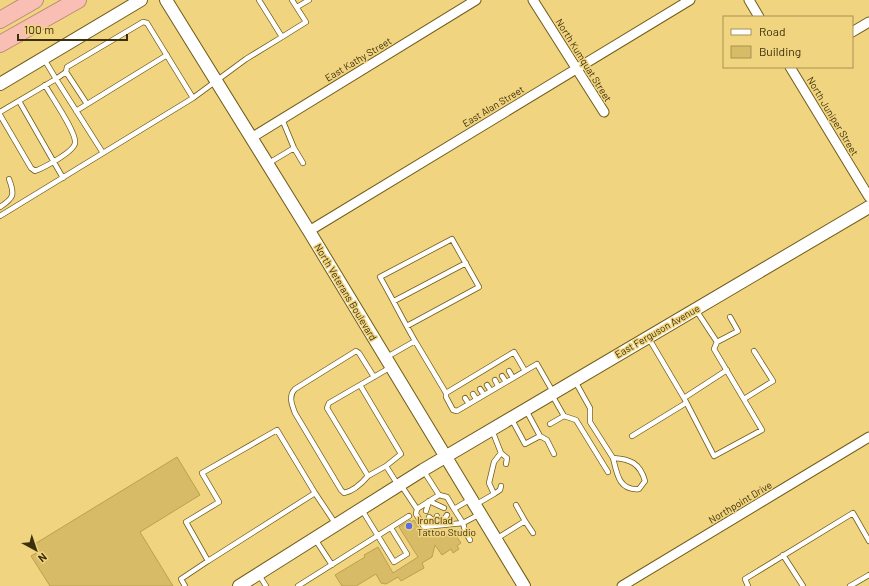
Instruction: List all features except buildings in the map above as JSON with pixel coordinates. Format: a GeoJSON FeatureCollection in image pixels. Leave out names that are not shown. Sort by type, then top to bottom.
{"type":"FeatureCollection","features":[{"type":"Feature","properties":{"kind":"highway"},"geometry":{"type":"LineString","coordinates":[[0,20],[34,0]]}},
{"type":"Feature","properties":{"kind":"highway"},"geometry":{"type":"LineString","coordinates":[[0,44],[78,0]]}},
{"type":"Feature","properties":{"kind":"main road"},"geometry":{"type":"LineString","coordinates":[[108,19],[123,0]]}},
{"type":"Feature","properties":{"kind":"main road"},"geometry":{"type":"LineString","coordinates":[[0,84],[141,0]]}},
{"type":"Feature","properties":{"kind":"main road","name":"North Veterans Boulevard"},"geometry":{"type":"LineString","coordinates":[[166,0],[309,231],[524,586]]}},
{"type":"Feature","properties":{"kind":"main road","name":"East Ferguson Avenue"},"geometry":{"type":"LineString","coordinates":[[242,585],[399,484],[491,428],[869,207]]}},
{"type":"Feature","properties":{"kind":"street","name":"East Kathy Street"},"geometry":{"type":"LineString","coordinates":[[251,138],[476,0]]}},
{"type":"Feature","properties":{"kind":"street","name":"North Kumquat Street"},"geometry":{"type":"LineString","coordinates":[[533,0],[604,112]]}},
{"type":"Feature","properties":{"kind":"street","name":"East Alan Street"},"geometry":{"type":"LineString","coordinates":[[309,231],[690,0]]}},
{"type":"Feature","properties":{"kind":"street"},"geometry":{"type":"LineString","coordinates":[[749,0],[758,16]]}},
{"type":"Feature","properties":{"kind":"street"},"geometry":{"type":"LineString","coordinates":[[853,31],[869,22]]}},
{"type":"Feature","properties":{"kind":"street","name":"North Juniper Street"},"geometry":{"type":"LineString","coordinates":[[792,68],[869,197]]}},
{"type":"Feature","properties":{"kind":"street","name":"Northpoint Drive"},"geometry":{"type":"LineString","coordinates":[[622,586],[869,437]]}},
{"type":"Feature","properties":{"kind":"lane"},"geometry":{"type":"LineString","coordinates":[[259,0],[282,37]]}},
{"type":"Feature","properties":{"kind":"lane"},"geometry":{"type":"LineString","coordinates":[[0,216],[193,98],[246,59],[306,22],[292,0]]}},
{"type":"Feature","properties":{"kind":"lane"},"geometry":{"type":"LineString","coordinates":[[297,7],[309,0]]}},
{"type":"Feature","properties":{"kind":"lane"},"geometry":{"type":"LineString","coordinates":[[0,112],[56,79],[66,72],[67,67],[143,22],[147,24],[193,98]]}},
{"type":"Feature","properties":{"kind":"lane"},"geometry":{"type":"LineString","coordinates":[[76,111],[167,56]]}},
{"type":"Feature","properties":{"kind":"lane"},"geometry":{"type":"LineString","coordinates":[[43,58],[103,153]]}},
{"type":"Feature","properties":{"kind":"lane"},"geometry":{"type":"LineString","coordinates":[[66,72],[87,104]]}},
{"type":"Feature","properties":{"kind":"lane"},"geometry":{"type":"LineString","coordinates":[[0,115],[35,171],[54,162],[72,148],[75,141],[71,129],[44,85]]}},
{"type":"Feature","properties":{"kind":"lane"},"geometry":{"type":"LineString","coordinates":[[19,101],[63,178]]}},
{"type":"Feature","properties":{"kind":"lane"},"geometry":{"type":"LineString","coordinates":[[282,119],[302,163]]}},
{"type":"Feature","properties":{"kind":"lane"},"geometry":{"type":"LineString","coordinates":[[267,164],[294,148]]}},
{"type":"Feature","properties":{"kind":"lane"},"geometry":{"type":"LineString","coordinates":[[0,207],[10,200],[13,195],[9,179]]}},
{"type":"Feature","properties":{"kind":"lane"},"geometry":{"type":"LineString","coordinates":[[407,326],[478,287],[452,239],[380,277],[415,341],[446,393],[446,397],[453,410],[457,411],[537,364],[564,416],[576,420],[608,472]]}},
{"type":"Feature","properties":{"kind":"lane"},"geometry":{"type":"LineString","coordinates":[[394,301],[466,263]]}},
{"type":"Feature","properties":{"kind":"lane"},"geometry":{"type":"LineString","coordinates":[[695,309],[717,342]]}},
{"type":"Feature","properties":{"kind":"lane"},"geometry":{"type":"LineString","coordinates":[[647,337],[684,398],[714,456],[762,430],[714,349],[717,342],[738,331],[730,317]]}},
{"type":"Feature","properties":{"kind":"lane"},"geometry":{"type":"LineString","coordinates":[[368,476],[327,408],[329,403],[374,377],[388,362],[415,341]]}},
{"type":"Feature","properties":{"kind":"lane"},"geometry":{"type":"LineString","coordinates":[[360,385],[401,454],[386,466],[368,476],[362,484],[344,493],[295,413],[291,397],[292,392],[356,351],[359,353],[374,377]]}},
{"type":"Feature","properties":{"kind":"lane"},"geometry":{"type":"LineString","coordinates":[[744,399],[773,381],[754,351]]}},
{"type":"Feature","properties":{"kind":"lane"},"geometry":{"type":"LineString","coordinates":[[446,393],[514,352],[525,371]]}},
{"type":"Feature","properties":{"kind":"lane"},"geometry":{"type":"LineString","coordinates":[[502,359],[505,365]]}},
{"type":"Feature","properties":{"kind":"lane"},"geometry":{"type":"LineString","coordinates":[[494,364],[498,369]]}},
{"type":"Feature","properties":{"kind":"lane"},"geometry":{"type":"LineString","coordinates":[[487,368],[490,374]]}},
{"type":"Feature","properties":{"kind":"lane"},"geometry":{"type":"LineString","coordinates":[[684,398],[727,370]]}},
{"type":"Feature","properties":{"kind":"lane"},"geometry":{"type":"LineString","coordinates":[[509,371],[513,378]]}},
{"type":"Feature","properties":{"kind":"lane"},"geometry":{"type":"LineString","coordinates":[[479,373],[483,378]]}},
{"type":"Feature","properties":{"kind":"lane"},"geometry":{"type":"LineString","coordinates":[[502,376],[506,382]]}},
{"type":"Feature","properties":{"kind":"lane"},"geometry":{"type":"LineString","coordinates":[[472,377],[476,383]]}},
{"type":"Feature","properties":{"kind":"lane"},"geometry":{"type":"LineString","coordinates":[[495,380],[498,386]]}},
{"type":"Feature","properties":{"kind":"lane"},"geometry":{"type":"LineString","coordinates":[[574,380],[590,408],[590,422],[613,458],[617,475],[624,486],[630,490],[639,489],[645,480],[642,472],[634,463],[624,459],[613,458]]}},
{"type":"Feature","properties":{"kind":"lane"},"geometry":{"type":"LineString","coordinates":[[465,382],[468,387]]}},
{"type":"Feature","properties":{"kind":"lane"},"geometry":{"type":"LineString","coordinates":[[487,385],[491,391]]}},
{"type":"Feature","properties":{"kind":"lane"},"geometry":{"type":"LineString","coordinates":[[458,386],[461,391]]}},
{"type":"Feature","properties":{"kind":"lane"},"geometry":{"type":"LineString","coordinates":[[480,389],[484,395]]}},
{"type":"Feature","properties":{"kind":"lane"},"geometry":{"type":"LineString","coordinates":[[473,394],[476,399]]}},
{"type":"Feature","properties":{"kind":"lane"},"geometry":{"type":"LineString","coordinates":[[465,398],[469,404]]}},
{"type":"Feature","properties":{"kind":"lane"},"geometry":{"type":"LineString","coordinates":[[632,436],[686,403]]}},
{"type":"Feature","properties":{"kind":"lane"},"geometry":{"type":"LineString","coordinates":[[525,408],[540,436],[547,440],[554,454]]}},
{"type":"Feature","properties":{"kind":"lane"},"geometry":{"type":"LineString","coordinates":[[550,424],[564,416]]}},
{"type":"Feature","properties":{"kind":"lane"},"geometry":{"type":"LineString","coordinates":[[511,417],[526,444],[540,436]]}},
{"type":"Feature","properties":{"kind":"lane"},"geometry":{"type":"LineString","coordinates":[[491,428],[501,453],[507,458],[506,464]]}},
{"type":"Feature","properties":{"kind":"lane"},"geometry":{"type":"LineString","coordinates":[[208,561],[186,522],[219,502],[202,473],[277,430],[315,493],[336,524]]}},
{"type":"Feature","properties":{"kind":"lane"},"geometry":{"type":"LineString","coordinates":[[494,494],[489,483],[494,462],[501,453]]}},
{"type":"Feature","properties":{"kind":"lane"},"geometry":{"type":"LineString","coordinates":[[386,466],[417,509],[416,514],[424,527],[463,523],[476,506],[500,490],[501,486]]}},
{"type":"Feature","properties":{"kind":"lane"},"geometry":{"type":"LineString","coordinates":[[423,470],[439,495],[447,498],[463,523],[470,540]]}},
{"type":"Feature","properties":{"kind":"lane"},"geometry":{"type":"LineString","coordinates":[[185,586],[181,579],[315,493]]}},
{"type":"Feature","properties":{"kind":"lane"},"geometry":{"type":"LineString","coordinates":[[417,509],[439,495]]}},
{"type":"Feature","properties":{"kind":"lane"},"geometry":{"type":"LineString","coordinates":[[429,501],[444,508]]}},
{"type":"Feature","properties":{"kind":"lane"},"geometry":{"type":"LineString","coordinates":[[429,501],[435,509]]}},
{"type":"Feature","properties":{"kind":"lane"},"geometry":{"type":"LineString","coordinates":[[426,511],[429,501]]}},
{"type":"Feature","properties":{"kind":"lane"},"geometry":{"type":"LineString","coordinates":[[516,504],[532,533]]}},
{"type":"Feature","properties":{"kind":"lane"},"geometry":{"type":"LineString","coordinates":[[454,509],[476,506]]}},
{"type":"Feature","properties":{"kind":"lane"},"geometry":{"type":"LineString","coordinates":[[361,509],[394,562],[407,554],[391,528]]}},
{"type":"Feature","properties":{"kind":"lane"},"geometry":{"type":"LineString","coordinates":[[748,586],[745,579],[853,513],[869,541]]}},
{"type":"Feature","properties":{"kind":"lane"},"geometry":{"type":"LineString","coordinates":[[440,525],[447,515]]}},
{"type":"Feature","properties":{"kind":"lane"},"geometry":{"type":"LineString","coordinates":[[298,586],[305,584],[409,516]]}},
{"type":"Feature","properties":{"kind":"lane"},"geometry":{"type":"LineString","coordinates":[[437,516],[440,525]]}},
{"type":"Feature","properties":{"kind":"lane"},"geometry":{"type":"LineString","coordinates":[[429,517],[440,525]]}},
{"type":"Feature","properties":{"kind":"lane"},"geometry":{"type":"LineString","coordinates":[[496,539],[525,521]]}},
{"type":"Feature","properties":{"kind":"lane"},"geometry":{"type":"LineString","coordinates":[[314,538],[332,565]]}},
{"type":"Feature","properties":{"kind":"lane"},"geometry":{"type":"LineString","coordinates":[[783,555],[802,586]]}},
{"type":"Feature","properties":{"kind":"lane"},"geometry":{"type":"LineString","coordinates":[[258,574],[266,586]]}},
{"type":"Feature","properties":{"kind":"lane"},"geometry":{"type":"LineString","coordinates":[[850,586],[869,575]]}},
{"type":"Feature","properties":{"kind":"place","name":"IronClad Tattoo Studio"},"geometry":{"type":"Point","coordinates":[409,526]}}]}
